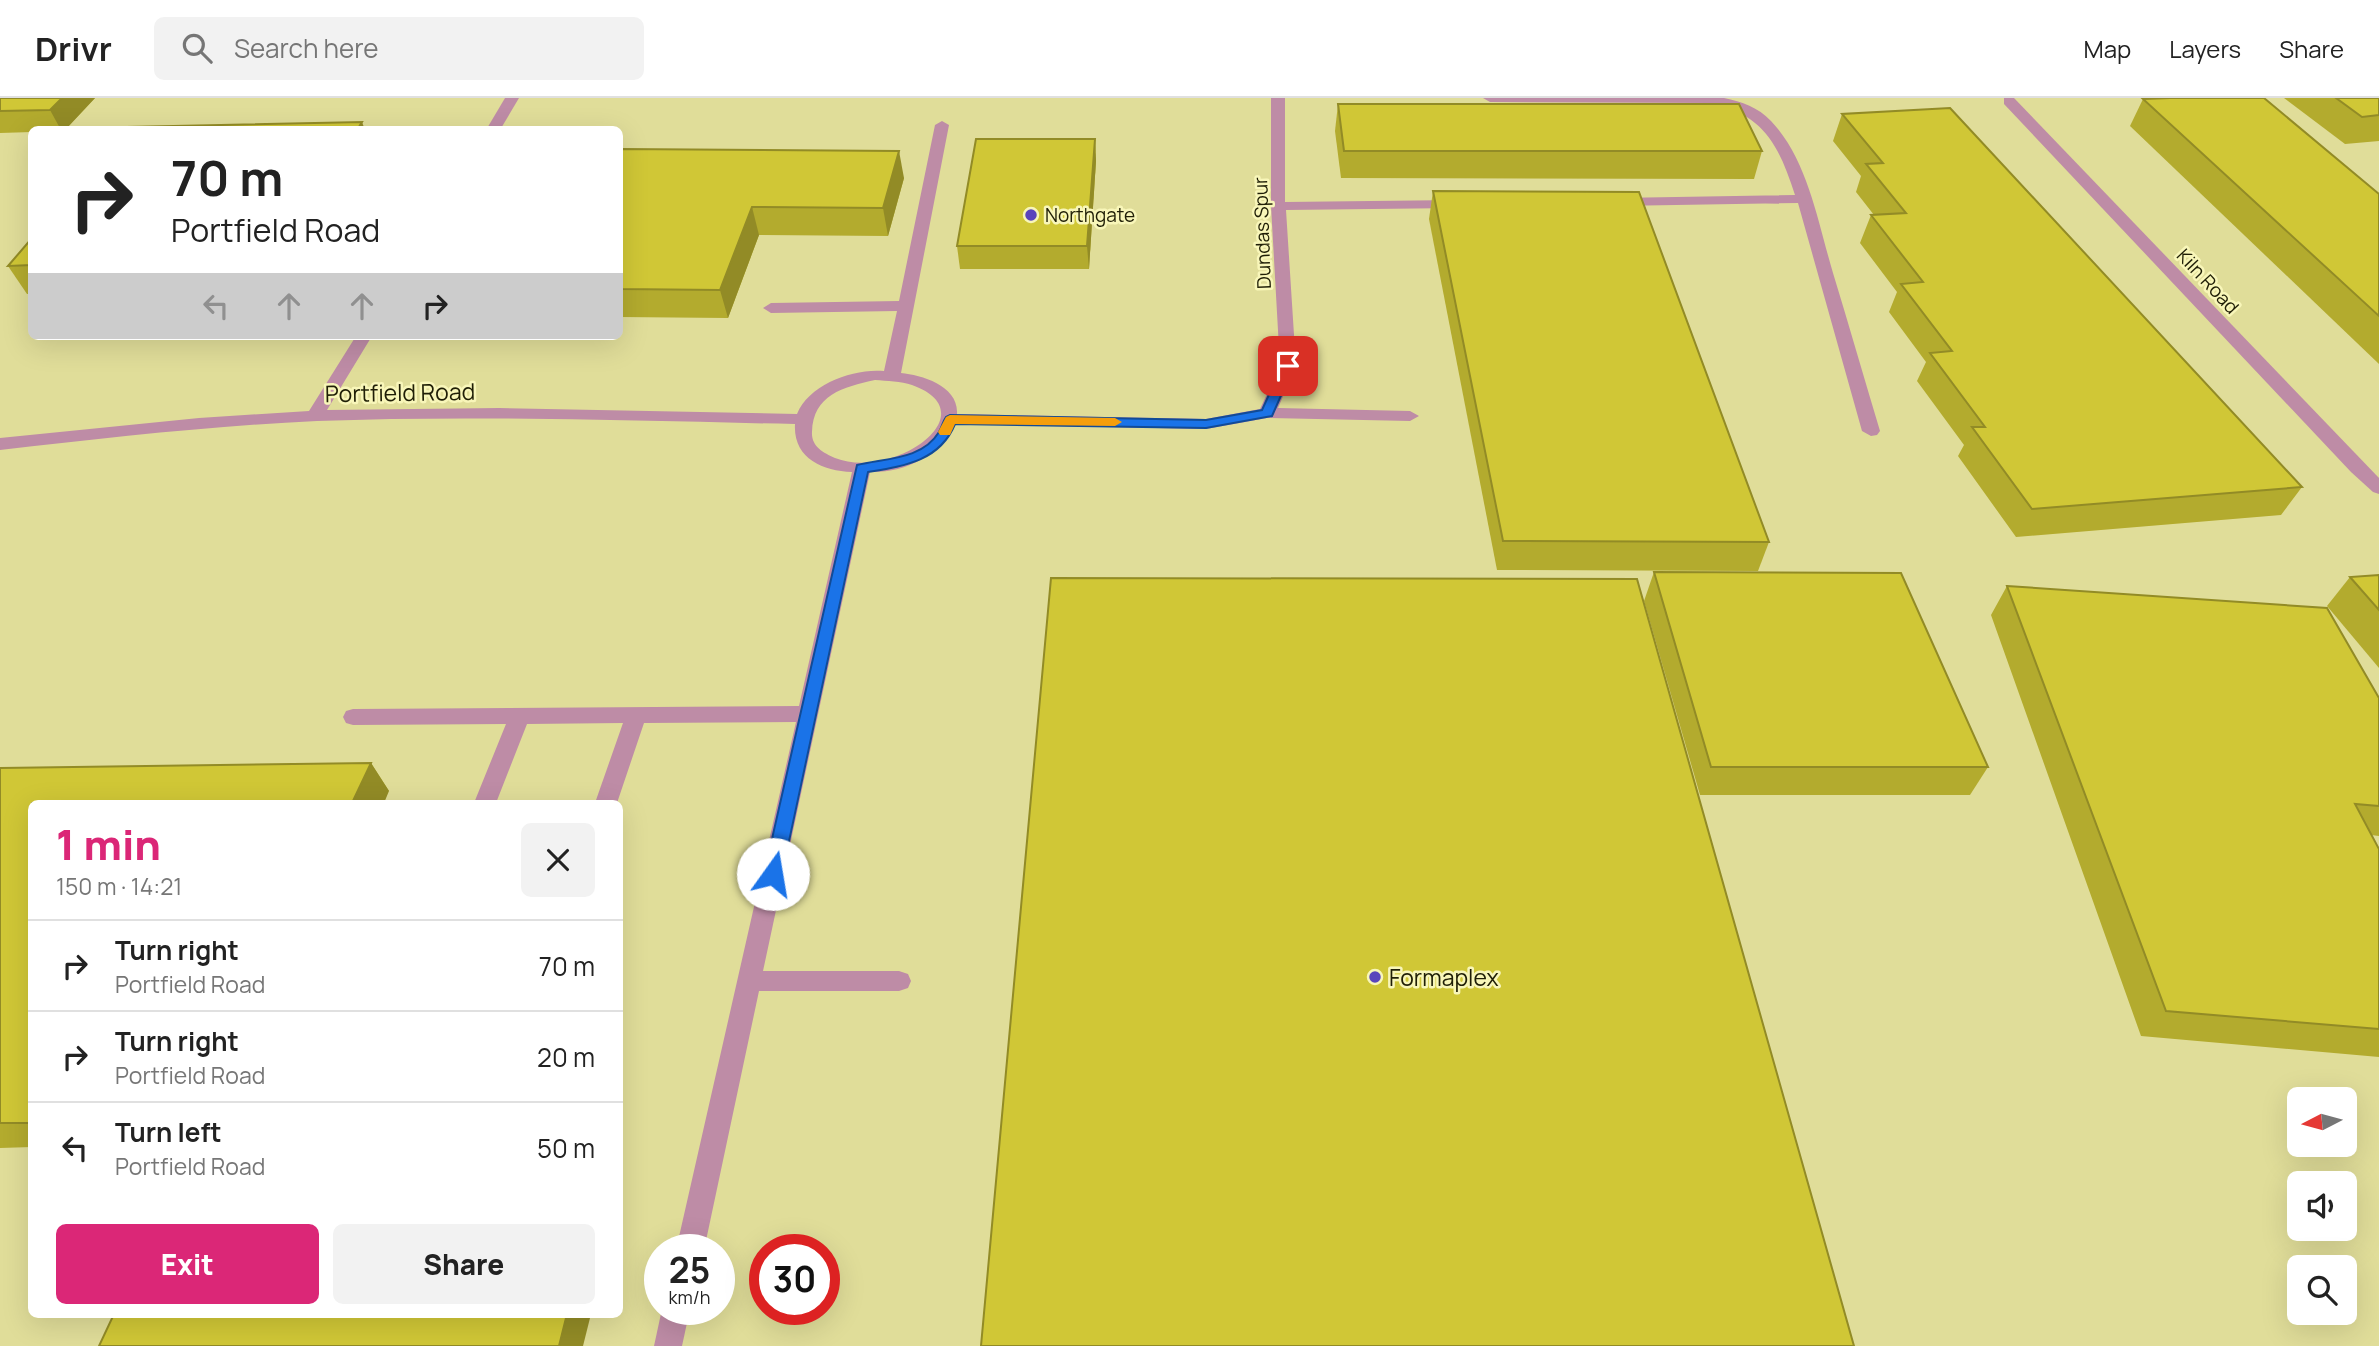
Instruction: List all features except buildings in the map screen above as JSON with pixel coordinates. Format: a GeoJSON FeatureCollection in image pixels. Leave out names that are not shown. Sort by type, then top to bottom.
{"type":"FeatureCollection","features":[{"type":"Feature","properties":{"kind":"street"},"geometry":{"type":"LineString","coordinates":[[495,126],[512,98]]}},
{"type":"Feature","properties":{"kind":"street","name":"Dundas Spur"},"geometry":{"type":"LineString","coordinates":[[1267,413],[1288,366],[1278,206],[1278,98]]}},
{"type":"Feature","properties":{"kind":"street"},"geometry":{"type":"LineString","coordinates":[[1490,98],[1712,99],[1748,109],[1776,134],[1794,170],[1871,431]]}},
{"type":"Feature","properties":{"kind":"street","name":"Kiln Road"},"geometry":{"type":"LineString","coordinates":[[2009,101],[2379,488]]}},
{"type":"Feature","properties":{"kind":"street"},"geometry":{"type":"LineString","coordinates":[[892,375],[942,125]]}},
{"type":"Feature","properties":{"kind":"street"},"geometry":{"type":"LineString","coordinates":[[1596,202],[1804,200]]}},
{"type":"Feature","properties":{"kind":"street"},"geometry":{"type":"LineString","coordinates":[[1278,206],[1472,204]]}},
{"type":"Feature","properties":{"kind":"street"},"geometry":{"type":"LineString","coordinates":[[771,308],[906,300]]}},
{"type":"Feature","properties":{"kind":"street"},"geometry":{"type":"LineString","coordinates":[[315,416],[362,340]]}},
{"type":"Feature","properties":{"kind":"street"},"geometry":{"type":"LineString","coordinates":[[892,375],[915,379],[934,388],[947,400],[950,419],[944,436],[928,450],[906,461],[862,468],[837,465],[816,456],[804,442],[802,419],[810,403],[827,390],[850,380],[892,375]]}},
{"type":"Feature","properties":{"kind":"street"},"geometry":{"type":"LineString","coordinates":[[950,419],[1206,424],[1267,413],[1410,416]]}},
{"type":"Feature","properties":{"kind":"street","name":"Portfield Road"},"geometry":{"type":"LineString","coordinates":[[0,444],[200,424],[315,416],[428,414],[802,419]]}},
{"type":"Feature","properties":{"kind":"street"},"geometry":{"type":"LineString","coordinates":[[694,1234],[862,468]]}},
{"type":"Feature","properties":{"kind":"street"},"geometry":{"type":"LineString","coordinates":[[353,717],[808,713]]}},
{"type":"Feature","properties":{"kind":"street"},"geometry":{"type":"LineString","coordinates":[[607,800],[636,715]]}},
{"type":"Feature","properties":{"kind":"street"},"geometry":{"type":"LineString","coordinates":[[486,800],[519,717]]}},
{"type":"Feature","properties":{"kind":"street"},"geometry":{"type":"LineString","coordinates":[[750,981],[900,981]]}},
{"type":"Feature","properties":{"kind":"street"},"geometry":{"type":"LineString","coordinates":[[668,1346],[673,1325]]}},
{"type":"Feature","properties":{"kind":"shaded area"},"geometry":{"type":"Polygon","coordinates":[[[0,98],[2379,98],[2379,1346],[0,1346],[0,98]]]}},
{"type":"Feature","properties":{"kind":"slow traffic"},"geometry":{"type":"LineString","coordinates":[[945,432],[950,419],[1115,422]]}},
{"type":"Feature","properties":{"kind":"place","name":"Northgate"},"geometry":{"type":"Point","coordinates":[1031,215]}},
{"type":"Feature","properties":{"kind":"place","name":"Formaplex"},"geometry":{"type":"Point","coordinates":[1375,977]}},
{"type":"Feature","properties":{"kind":"route"},"geometry":{"type":"LineString","coordinates":[[773,874],[862,468],[906,461],[928,450],[944,436],[950,419],[1206,424],[1267,413],[1288,366]]}}]}
